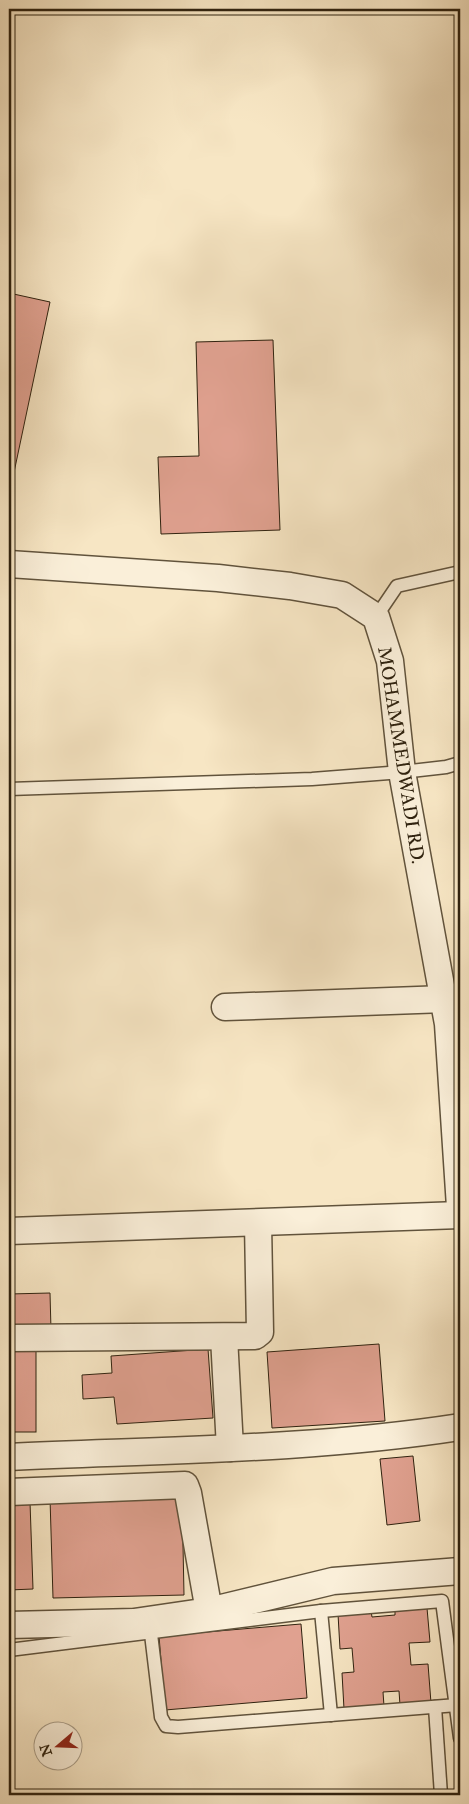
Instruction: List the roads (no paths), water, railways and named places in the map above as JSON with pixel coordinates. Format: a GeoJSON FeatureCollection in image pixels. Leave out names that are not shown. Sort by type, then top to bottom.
{"type":"FeatureCollection","features":[{"type":"Feature","properties":{"kind":"street"},"geometry":{"type":"LineString","coordinates":[[9,564],[218,578],[290,586],[342,595],[376,617]]}},
{"type":"Feature","properties":{"kind":"street","name":"MOHAMMEDWADI RD."},"geometry":{"type":"LineString","coordinates":[[376,617],[390,661],[402,772],[452,1011],[460,1207]]}},
{"type":"Feature","properties":{"kind":"street"},"geometry":{"type":"LineString","coordinates":[[225,1007],[452,1011]]}},
{"type":"Feature","properties":{"kind":"street"},"geometry":{"type":"LineString","coordinates":[[9,1231],[460,1215]]}},
{"type":"Feature","properties":{"kind":"street"},"geometry":{"type":"LineString","coordinates":[[9,1338],[256,1336],[260,1332],[258,1223]]}},
{"type":"Feature","properties":{"kind":"street"},"geometry":{"type":"LineString","coordinates":[[224,1337],[230,1448]]}},
{"type":"Feature","properties":{"kind":"street"},"geometry":{"type":"LineString","coordinates":[[9,1457],[230,1448],[390,1437],[460,1427]]}},
{"type":"Feature","properties":{"kind":"street"},"geometry":{"type":"LineString","coordinates":[[9,1492],[185,1485],[188,1492],[209,1611]]}},
{"type":"Feature","properties":{"kind":"street"},"geometry":{"type":"LineString","coordinates":[[9,1625],[134,1622],[209,1611],[333,1581],[460,1571]]}},
{"type":"Feature","properties":{"kind":"lane"},"geometry":{"type":"LineString","coordinates":[[376,617],[396,586],[460,572]]}},
{"type":"Feature","properties":{"kind":"lane"},"geometry":{"type":"LineString","coordinates":[[9,789],[312,779],[402,772],[446,767],[460,763]]}},
{"type":"Feature","properties":{"kind":"lane"},"geometry":{"type":"LineString","coordinates":[[9,1650],[151,1634],[321,1611],[442,1601],[460,1738]]}},
{"type":"Feature","properties":{"kind":"lane"},"geometry":{"type":"LineString","coordinates":[[321,1611],[331,1715]]}},
{"type":"Feature","properties":{"kind":"lane"},"geometry":{"type":"LineString","coordinates":[[151,1634],[161,1717],[166,1726],[178,1727],[457,1705]]}},
{"type":"Feature","properties":{"kind":"lane"},"geometry":{"type":"LineString","coordinates":[[435,1707],[441,1795]]}}]}
